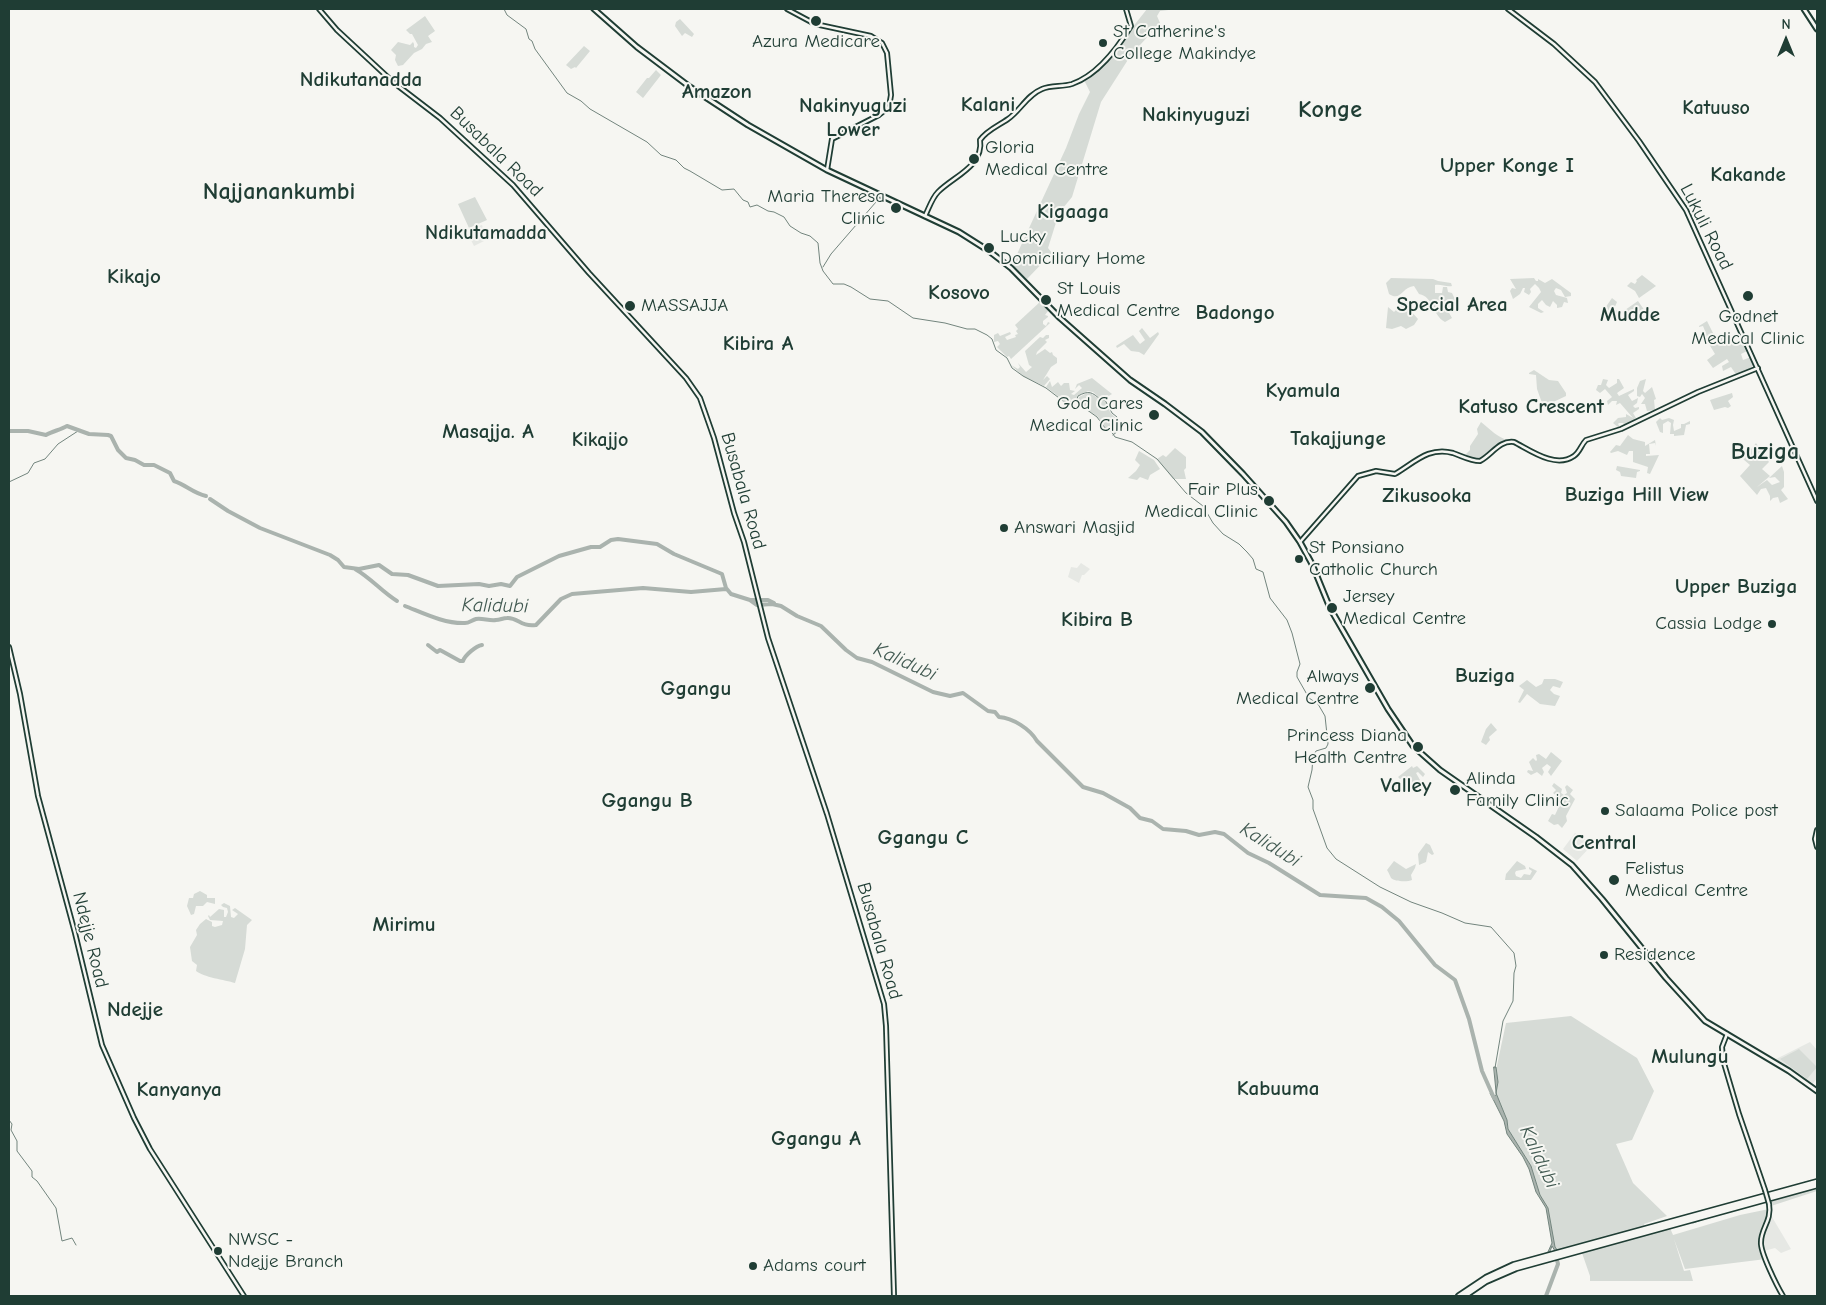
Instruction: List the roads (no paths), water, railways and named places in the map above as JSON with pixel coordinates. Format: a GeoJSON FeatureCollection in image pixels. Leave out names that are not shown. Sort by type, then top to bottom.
{"type":"FeatureCollection","features":[{"type":"Feature","properties":{"kind":"highway"},"geometry":{"type":"LineString","coordinates":[[1459,1296],[1486,1278],[1515,1267],[1817,1184]]}},
{"type":"Feature","properties":{"kind":"highway"},"geometry":{"type":"LineString","coordinates":[[1464,1296],[1486,1281],[1515,1267]]}},
{"type":"Feature","properties":{"kind":"main road"},"geometry":{"type":"LineString","coordinates":[[594,9],[631,43],[690,87],[748,126],[827,170],[926,216],[972,240],[1011,268],[1060,318],[1130,380],[1181,415],[1206,436],[1286,522],[1300,542],[1312,564],[1330,608],[1368,675],[1408,740],[1421,755],[1563,857],[1602,899],[1698,1015],[1789,1071],[1817,1091]]}},
{"type":"Feature","properties":{"kind":"main road"},"geometry":{"type":"LineString","coordinates":[[1804,9],[1817,29]]}},
{"type":"Feature","properties":{"kind":"street","name":"Busabala Road"},"geometry":{"type":"LineString","coordinates":[[318,9],[337,30],[393,82],[440,118],[513,185],[589,273],[693,387],[704,407],[744,542],[768,638],[826,814],[884,1004],[894,1296]]}},
{"type":"Feature","properties":{"kind":"street"},"geometry":{"type":"LineString","coordinates":[[787,9],[815,24],[871,36],[882,44],[888,57],[891,95],[889,107],[879,115],[832,139],[827,170]]}},
{"type":"Feature","properties":{"kind":"street"},"geometry":{"type":"LineString","coordinates":[[926,216],[936,194],[959,177],[977,159],[981,147],[980,140],[984,134],[1009,118],[1035,93],[1048,87],[1072,84],[1092,73],[1114,51],[1131,26],[1126,9]]}},
{"type":"Feature","properties":{"kind":"street","name":"Lukuli Road"},"geometry":{"type":"LineString","coordinates":[[1508,9],[1538,31],[1590,77],[1639,141],[1686,210],[1817,502]]}},
{"type":"Feature","properties":{"kind":"street"},"geometry":{"type":"LineString","coordinates":[[1300,542],[1358,476],[1376,470],[1395,474],[1426,454],[1434,452],[1452,453],[1470,460],[1480,461],[1504,443],[1509,442],[1514,442],[1545,458],[1566,459],[1576,455],[1586,440],[1621,429],[1698,392],[1758,368]]}},
{"type":"Feature","properties":{"kind":"street","name":"Ndejje Road"},"geometry":{"type":"LineString","coordinates":[[9,648],[20,694],[38,796],[75,933],[102,1044],[128,1105],[150,1149],[244,1296]]}},
{"type":"Feature","properties":{"kind":"street"},"geometry":{"type":"LineString","coordinates":[[1817,830],[1815,839],[1817,847]]}},
{"type":"Feature","properties":{"kind":"street"},"geometry":{"type":"LineString","coordinates":[[1727,1034],[1722,1047],[1723,1060],[1769,1204],[1770,1213],[1761,1244],[1774,1281],[1783,1296]]}},
{"type":"Feature","properties":{"kind":"waterway"},"geometry":{"type":"LineString","coordinates":[[504,9],[507,15],[526,29],[535,49],[567,93],[590,109],[647,142],[661,155],[676,160],[684,168],[722,190],[734,189],[743,200],[748,202],[750,207],[757,205],[784,217],[790,226],[810,236],[818,243],[820,263],[823,271],[833,284],[844,284],[870,299],[888,301],[913,318],[975,329],[987,335],[992,339],[996,350],[1007,358],[1012,368],[1046,388],[1063,401],[1076,402],[1097,417],[1115,437],[1132,442],[1157,459],[1186,493],[1203,506],[1213,523],[1223,534],[1239,544],[1247,552],[1253,559],[1256,569],[1263,572],[1270,598],[1287,620],[1300,664],[1297,677],[1309,698],[1318,704],[1325,716],[1328,744],[1326,748],[1316,751],[1313,756],[1308,787],[1313,800],[1313,809],[1327,848],[1336,859],[1380,887],[1411,902],[1465,923],[1491,927],[1514,953],[1516,966],[1513,1001],[1503,1021],[1495,1068]]}},
{"type":"Feature","properties":{"kind":"waterway"},"geometry":{"type":"LineString","coordinates":[[823,267],[831,254],[876,202]]}},
{"type":"Feature","properties":{"kind":"waterway"},"geometry":{"type":"LineString","coordinates":[[1076,402],[1078,396],[1085,393],[1093,394],[1101,400],[1105,400],[1112,413],[1122,424],[1113,435]]}},
{"type":"Feature","properties":{"kind":"waterway","name":"Kalidubi"},"geometry":{"type":"LineString","coordinates":[[9,431],[28,431],[46,435],[67,426],[89,434],[108,435],[111,436],[118,450],[126,458],[144,465],[154,465],[170,473],[174,481],[206,496]]}},
{"type":"Feature","properties":{"kind":"waterway"},"geometry":{"type":"LineString","coordinates":[[9,482],[28,473],[34,463],[45,459],[58,444],[78,431]]}},
{"type":"Feature","properties":{"kind":"waterway","name":"Kalidubi"},"geometry":{"type":"LineString","coordinates":[[210,499],[260,528],[330,555],[344,567],[359,569],[379,565],[392,574],[408,575],[438,586],[479,584],[510,586],[517,577],[559,556],[591,547],[600,547],[611,540],[618,539],[657,544],[674,554],[722,574],[726,588],[731,594],[750,600],[757,605],[772,604],[781,606],[797,616],[821,626],[857,658],[872,662],[933,692],[950,696],[963,693],[988,711],[995,712],[999,717],[1010,719],[1021,725],[1083,787],[1103,793],[1130,808],[1140,818],[1152,821],[1163,829],[1186,831],[1199,835],[1215,832],[1224,834],[1248,853],[1269,863],[1320,895],[1366,898],[1382,907],[1399,921],[1435,965],[1455,980],[1469,1019],[1482,1071],[1494,1098]]}},
{"type":"Feature","properties":{"kind":"waterway","name":"Kalidubi"},"geometry":{"type":"LineString","coordinates":[[355,569],[397,601]]}},
{"type":"Feature","properties":{"kind":"waterway","name":"Kalidubi"},"geometry":{"type":"LineString","coordinates":[[405,606],[450,622],[468,623],[476,619],[499,620],[511,618],[526,625],[536,625],[561,599],[572,594],[643,588],[691,592],[726,589]]}},
{"type":"Feature","properties":{"kind":"waterway"},"geometry":{"type":"LineString","coordinates":[[750,600],[768,600],[774,603]]}},
{"type":"Feature","properties":{"kind":"waterway"},"geometry":{"type":"LineString","coordinates":[[428,645],[437,652],[440,650],[460,661],[463,661],[471,651],[482,645]]}},
{"type":"Feature","properties":{"kind":"waterway"},"geometry":{"type":"LineString","coordinates":[[9,1120],[12,1124],[11,1130],[17,1141],[17,1151],[32,1171],[32,1177],[37,1181],[56,1208],[62,1241],[72,1238],[76,1245]]}},
{"type":"Feature","properties":{"kind":"waterway"},"geometry":{"type":"LineString","coordinates":[[1761,1183],[1763,1190]]}},
{"type":"Feature","properties":{"kind":"waterway"},"geometry":{"type":"LineString","coordinates":[[1693,1223],[1817,1187]]}},
{"type":"Feature","properties":{"kind":"waterway","name":"Kalidubi"},"geometry":{"type":"LineString","coordinates":[[1546,1296],[1558,1264],[1557,1260]]}},
{"type":"Feature","properties":{"kind":"place","name":"Azura Medicare"},"geometry":{"type":"Point","coordinates":[816,21]}},
{"type":"Feature","properties":{"kind":"place","name":"St Catherine's College Makindye"},"geometry":{"type":"Point","coordinates":[1103,43]}},
{"type":"Feature","properties":{"kind":"place","name":"Gloria Medical Centre"},"geometry":{"type":"Point","coordinates":[974,159]}},
{"type":"Feature","properties":{"kind":"place","name":"Maria Theresa Clinic"},"geometry":{"type":"Point","coordinates":[896,208]}},
{"type":"Feature","properties":{"kind":"place","name":"Lucky Domiciliary Home"},"geometry":{"type":"Point","coordinates":[989,248]}},
{"type":"Feature","properties":{"kind":"place","name":"Godnet Medical Clinic"},"geometry":{"type":"Point","coordinates":[1748,296]}},
{"type":"Feature","properties":{"kind":"place","name":"St Louis Medical Centre"},"geometry":{"type":"Point","coordinates":[1046,300]}},
{"type":"Feature","properties":{"kind":"place","name":"MASSAJJA"},"geometry":{"type":"Point","coordinates":[630,306]}},
{"type":"Feature","properties":{"kind":"place","name":"God Cares Medical Clinic"},"geometry":{"type":"Point","coordinates":[1154,415]}},
{"type":"Feature","properties":{"kind":"place","name":"Fair Plus Medical Clinic"},"geometry":{"type":"Point","coordinates":[1269,501]}},
{"type":"Feature","properties":{"kind":"place","name":"Answari Masjid"},"geometry":{"type":"Point","coordinates":[1004,528]}},
{"type":"Feature","properties":{"kind":"place","name":"St Ponsiano Catholic Church"},"geometry":{"type":"Point","coordinates":[1299,559]}},
{"type":"Feature","properties":{"kind":"place","name":"Jersey Medical Centre"},"geometry":{"type":"Point","coordinates":[1332,608]}},
{"type":"Feature","properties":{"kind":"place","name":"Cassia Lodge"},"geometry":{"type":"Point","coordinates":[1772,624]}},
{"type":"Feature","properties":{"kind":"place","name":"Always Medical Centre"},"geometry":{"type":"Point","coordinates":[1370,688]}},
{"type":"Feature","properties":{"kind":"place","name":"Princess Diana Health Centre"},"geometry":{"type":"Point","coordinates":[1418,747]}},
{"type":"Feature","properties":{"kind":"place","name":"Alinda Family Clinic"},"geometry":{"type":"Point","coordinates":[1455,790]}},
{"type":"Feature","properties":{"kind":"place","name":"Salaama Police post"},"geometry":{"type":"Point","coordinates":[1605,811]}},
{"type":"Feature","properties":{"kind":"place","name":"Felistus Medical Centre"},"geometry":{"type":"Point","coordinates":[1614,880]}},
{"type":"Feature","properties":{"kind":"place","name":"Residence"},"geometry":{"type":"Point","coordinates":[1604,955]}},
{"type":"Feature","properties":{"kind":"place","name":"NWSC - Ndejje Branch"},"geometry":{"type":"Point","coordinates":[218,1251]}},
{"type":"Feature","properties":{"kind":"place","name":"Adams court"},"geometry":{"type":"Point","coordinates":[753,1266]}},
{"type":"Feature","properties":{"kind":"district","name":"Ndikutanadda"},"geometry":{"type":"Point","coordinates":[361,80]}},
{"type":"Feature","properties":{"kind":"district","name":"Amazon"},"geometry":{"type":"Point","coordinates":[717,92]}},
{"type":"Feature","properties":{"kind":"district","name":"Kalani"},"geometry":{"type":"Point","coordinates":[988,105]}},
{"type":"Feature","properties":{"kind":"district","name":"Katuuso"},"geometry":{"type":"Point","coordinates":[1716,108]}},
{"type":"Feature","properties":{"kind":"district","name":"Konge"},"geometry":{"type":"Point","coordinates":[1330,110]}},
{"type":"Feature","properties":{"kind":"district","name":"Nakinyuguzi"},"geometry":{"type":"Point","coordinates":[1196,115]}},
{"type":"Feature","properties":{"kind":"district","name":"Nakinyuguzi Lower"},"geometry":{"type":"Point","coordinates":[853,118]}},
{"type":"Feature","properties":{"kind":"district","name":"Upper Konge I"},"geometry":{"type":"Point","coordinates":[1507,166]}},
{"type":"Feature","properties":{"kind":"district","name":"Kakande"},"geometry":{"type":"Point","coordinates":[1748,175]}},
{"type":"Feature","properties":{"kind":"district","name":"Najjanankumbi"},"geometry":{"type":"Point","coordinates":[279,192]}},
{"type":"Feature","properties":{"kind":"district","name":"Kigaaga"},"geometry":{"type":"Point","coordinates":[1073,212]}},
{"type":"Feature","properties":{"kind":"district","name":"Ndikutamadda"},"geometry":{"type":"Point","coordinates":[486,233]}},
{"type":"Feature","properties":{"kind":"district","name":"Kikajo"},"geometry":{"type":"Point","coordinates":[134,277]}},
{"type":"Feature","properties":{"kind":"district","name":"Kosovo"},"geometry":{"type":"Point","coordinates":[959,293]}},
{"type":"Feature","properties":{"kind":"district","name":"Special Area"},"geometry":{"type":"Point","coordinates":[1452,305]}},
{"type":"Feature","properties":{"kind":"district","name":"Badongo"},"geometry":{"type":"Point","coordinates":[1235,313]}},
{"type":"Feature","properties":{"kind":"district","name":"Mudde"},"geometry":{"type":"Point","coordinates":[1630,315]}},
{"type":"Feature","properties":{"kind":"district","name":"Kibira A"},"geometry":{"type":"Point","coordinates":[758,344]}},
{"type":"Feature","properties":{"kind":"district","name":"Kyamula"},"geometry":{"type":"Point","coordinates":[1303,391]}},
{"type":"Feature","properties":{"kind":"district","name":"Katuso Crescent"},"geometry":{"type":"Point","coordinates":[1531,407]}},
{"type":"Feature","properties":{"kind":"district","name":"Masajja. A"},"geometry":{"type":"Point","coordinates":[488,432]}},
{"type":"Feature","properties":{"kind":"district","name":"Takajjunge"},"geometry":{"type":"Point","coordinates":[1338,439]}},
{"type":"Feature","properties":{"kind":"district","name":"Kikajjo"},"geometry":{"type":"Point","coordinates":[600,440]}},
{"type":"Feature","properties":{"kind":"district","name":"Buziga"},"geometry":{"type":"Point","coordinates":[1765,452]}},
{"type":"Feature","properties":{"kind":"district","name":"Buziga Hill View"},"geometry":{"type":"Point","coordinates":[1637,495]}},
{"type":"Feature","properties":{"kind":"district","name":"Zikusooka"},"geometry":{"type":"Point","coordinates":[1427,496]}},
{"type":"Feature","properties":{"kind":"district","name":"Upper Buziga"},"geometry":{"type":"Point","coordinates":[1736,587]}},
{"type":"Feature","properties":{"kind":"district","name":"Kibira B"},"geometry":{"type":"Point","coordinates":[1097,620]}},
{"type":"Feature","properties":{"kind":"district","name":"Buziga"},"geometry":{"type":"Point","coordinates":[1485,676]}},
{"type":"Feature","properties":{"kind":"district","name":"Ggangu"},"geometry":{"type":"Point","coordinates":[696,689]}},
{"type":"Feature","properties":{"kind":"district","name":"Valley"},"geometry":{"type":"Point","coordinates":[1406,786]}},
{"type":"Feature","properties":{"kind":"district","name":"Ggangu B"},"geometry":{"type":"Point","coordinates":[647,801]}},
{"type":"Feature","properties":{"kind":"district","name":"Ggangu C"},"geometry":{"type":"Point","coordinates":[923,838]}},
{"type":"Feature","properties":{"kind":"district","name":"Central"},"geometry":{"type":"Point","coordinates":[1604,843]}},
{"type":"Feature","properties":{"kind":"district","name":"Mirimu"},"geometry":{"type":"Point","coordinates":[404,925]}},
{"type":"Feature","properties":{"kind":"district","name":"Ndejje"},"geometry":{"type":"Point","coordinates":[135,1010]}},
{"type":"Feature","properties":{"kind":"district","name":"Mulungu"},"geometry":{"type":"Point","coordinates":[1690,1057]}},
{"type":"Feature","properties":{"kind":"district","name":"Kabuuma"},"geometry":{"type":"Point","coordinates":[1278,1089]}},
{"type":"Feature","properties":{"kind":"district","name":"Kanyanya"},"geometry":{"type":"Point","coordinates":[179,1090]}},
{"type":"Feature","properties":{"kind":"district","name":"Ggangu A"},"geometry":{"type":"Point","coordinates":[816,1139]}}]}
